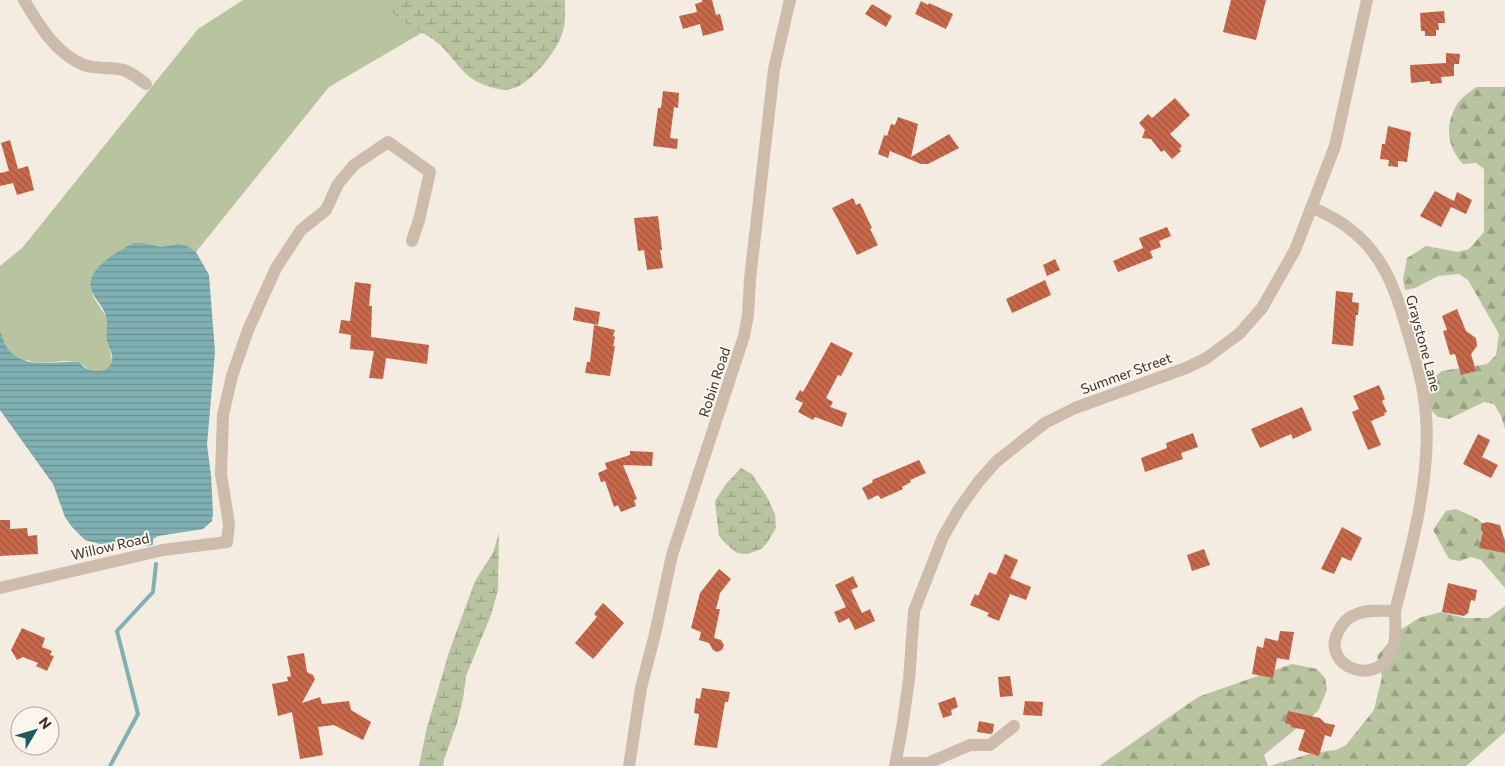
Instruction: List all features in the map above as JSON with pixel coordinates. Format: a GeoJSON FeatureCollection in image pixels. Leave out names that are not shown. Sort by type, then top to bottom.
{"type":"FeatureCollection","features":[{"type":"Feature","properties":{"kind":"street"},"geometry":{"type":"LineString","coordinates":[[24,0],[45,34],[69,57],[84,65],[102,69],[119,69],[146,84]]}},
{"type":"Feature","properties":{"kind":"street","name":"Robin Road"},"geometry":{"type":"LineString","coordinates":[[629,766],[641,688],[672,555],[744,336],[748,315],[750,279],[774,69],[790,0]]}},
{"type":"Feature","properties":{"kind":"street","name":"Summer Street"},"geometry":{"type":"LineString","coordinates":[[895,764],[909,680],[914,611],[943,537],[959,509],[979,481],[997,461],[1045,423],[1075,408],[1186,368],[1205,359],[1239,334],[1262,308],[1295,250],[1335,146],[1344,111],[1355,50],[1368,0]]}},
{"type":"Feature","properties":{"kind":"street","name":"Willow Road"},"geometry":{"type":"LineString","coordinates":[[0,588],[163,550],[227,542],[229,524],[221,474],[223,415],[232,376],[248,330],[276,268],[301,230],[326,210],[338,184],[354,165],[388,142],[430,172],[412,241]]}},
{"type":"Feature","properties":{"kind":"street","name":"Graystone Lane"},"geometry":{"type":"LineString","coordinates":[[1312,207],[1351,229],[1374,253],[1389,276],[1400,303],[1420,372],[1426,415],[1427,454],[1408,558],[1395,611],[1394,648],[1389,657],[1371,672],[1357,670],[1339,658],[1335,648],[1336,636],[1340,626],[1348,618],[1358,613],[1395,611]]}},
{"type":"Feature","properties":{"kind":"street"},"geometry":{"type":"LineString","coordinates":[[895,764],[928,763],[970,745],[990,746],[1014,726]]}},
{"type":"Feature","properties":{"kind":"green space"},"geometry":{"type":"Polygon","coordinates":[[[243,0],[478,0],[329,87],[196,252],[182,246],[158,247],[143,243],[96,271],[91,282],[91,289],[108,322],[107,339],[112,362],[107,369],[97,372],[77,362],[40,363],[27,360],[0,371],[0,266],[23,247],[198,29],[243,0]]]}},
{"type":"Feature","properties":{"kind":"green space"},"geometry":{"type":"Polygon","coordinates":[[[385,0],[565,0],[564,26],[554,51],[539,70],[522,84],[513,89],[504,90],[484,85],[468,75],[440,45],[393,13],[385,0]]]}},
{"type":"Feature","properties":{"kind":"green space"},"geometry":{"type":"Polygon","coordinates":[[[1476,87],[1505,87],[1505,429],[1501,416],[1494,404],[1484,402],[1449,419],[1438,417],[1431,410],[1427,399],[1433,378],[1442,371],[1487,364],[1496,355],[1499,334],[1468,280],[1459,274],[1438,276],[1415,288],[1405,290],[1403,280],[1407,258],[1426,246],[1458,252],[1469,249],[1484,232],[1484,169],[1476,163],[1463,164],[1454,150],[1449,135],[1451,119],[1458,103],[1476,87]]]}},
{"type":"Feature","properties":{"kind":"green space"},"geometry":{"type":"Polygon","coordinates":[[[741,468],[752,474],[767,497],[775,514],[776,528],[767,543],[761,549],[748,554],[737,553],[719,536],[715,501],[726,484],[741,468]]]}},
{"type":"Feature","properties":{"kind":"green space"},"geometry":{"type":"Polygon","coordinates":[[[1456,509],[1476,518],[1498,536],[1505,538],[1505,588],[1481,560],[1471,557],[1460,561],[1449,559],[1433,530],[1446,511],[1456,509]]]}},
{"type":"Feature","properties":{"kind":"green space"},"geometry":{"type":"Polygon","coordinates":[[[499,533],[498,590],[491,615],[466,676],[457,723],[443,766],[419,766],[427,727],[449,652],[475,581],[493,553],[499,533]]]}},
{"type":"Feature","properties":{"kind":"green space"},"geometry":{"type":"Polygon","coordinates":[[[1505,606],[1505,732],[1466,766],[1270,766],[1312,753],[1336,750],[1346,745],[1374,710],[1382,677],[1377,656],[1400,630],[1419,618],[1441,612],[1464,618],[1488,618],[1505,606]]]}},
{"type":"Feature","properties":{"kind":"green space"},"geometry":{"type":"Polygon","coordinates":[[[1292,664],[1317,669],[1325,678],[1327,690],[1318,711],[1264,755],[1268,766],[1099,766],[1198,697],[1292,664]]]}},
{"type":"Feature","properties":{"kind":"water"},"geometry":{"type":"Polygon","coordinates":[[[134,243],[161,247],[179,244],[187,246],[196,252],[209,275],[215,352],[207,445],[211,475],[212,521],[203,529],[158,536],[153,539],[153,545],[146,546],[142,541],[100,544],[85,540],[65,517],[53,484],[0,410],[0,332],[8,349],[15,356],[23,360],[41,363],[79,362],[86,368],[96,371],[108,368],[112,362],[112,355],[107,341],[107,320],[104,311],[92,293],[91,280],[97,268],[115,254],[134,243]]]}},
{"type":"Feature","properties":{"kind":"building"},"geometry":{"type":"Polygon","coordinates":[[[702,0],[712,0],[716,15],[720,14],[724,30],[703,36],[700,24],[683,29],[679,16],[697,12],[695,4],[702,2],[702,0]]]}},
{"type":"Feature","properties":{"kind":"building"},"geometry":{"type":"Polygon","coordinates":[[[1231,0],[1266,0],[1256,40],[1223,32],[1231,0]]]}},
{"type":"Feature","properties":{"kind":"building"},"geometry":{"type":"Polygon","coordinates":[[[921,1],[953,14],[946,29],[915,14],[921,1]]]}},
{"type":"Feature","properties":{"kind":"building"},"geometry":{"type":"Polygon","coordinates":[[[872,4],[892,16],[886,27],[865,14],[872,4]]]}},
{"type":"Feature","properties":{"kind":"building"},"geometry":{"type":"Polygon","coordinates":[[[1444,11],[1445,23],[1438,23],[1439,30],[1436,30],[1436,36],[1425,36],[1425,31],[1421,31],[1420,13],[1444,11]]]}},
{"type":"Feature","properties":{"kind":"building"},"geometry":{"type":"Polygon","coordinates":[[[1446,53],[1460,54],[1459,64],[1454,64],[1454,76],[1441,77],[1442,83],[1430,84],[1430,81],[1411,83],[1410,65],[1446,63],[1446,53]]]}},
{"type":"Feature","properties":{"kind":"building"},"geometry":{"type":"Polygon","coordinates":[[[663,91],[679,93],[678,108],[674,107],[670,138],[678,139],[677,149],[653,146],[658,108],[661,108],[663,91]]]}},
{"type":"Feature","properties":{"kind":"building"},"geometry":{"type":"Polygon","coordinates":[[[1175,98],[1190,115],[1170,134],[1182,146],[1179,149],[1181,151],[1172,159],[1164,150],[1161,152],[1151,139],[1142,138],[1145,130],[1139,123],[1148,114],[1152,118],[1175,98]]]}},
{"type":"Feature","properties":{"kind":"building"},"geometry":{"type":"Polygon","coordinates":[[[898,117],[918,124],[911,157],[949,134],[959,148],[928,164],[921,164],[890,151],[888,158],[878,154],[884,135],[887,136],[891,124],[895,125],[898,117]]]}},
{"type":"Feature","properties":{"kind":"building"},"geometry":{"type":"Polygon","coordinates":[[[1388,126],[1411,132],[1407,162],[1398,161],[1398,167],[1388,166],[1389,160],[1380,159],[1382,144],[1385,144],[1388,126]]]}},
{"type":"Feature","properties":{"kind":"building"},"geometry":{"type":"Polygon","coordinates":[[[10,140],[18,169],[28,166],[34,190],[17,195],[13,183],[0,186],[0,173],[9,171],[1,143],[10,140]]]}},
{"type":"Feature","properties":{"kind":"building"},"geometry":{"type":"Polygon","coordinates":[[[1435,191],[1454,201],[1457,192],[1472,200],[1466,214],[1451,207],[1441,227],[1420,216],[1435,191]]]}},
{"type":"Feature","properties":{"kind":"building"},"geometry":{"type":"Polygon","coordinates":[[[853,198],[856,205],[860,203],[878,245],[857,255],[832,208],[853,198]]]}},
{"type":"Feature","properties":{"kind":"building"},"geometry":{"type":"Polygon","coordinates":[[[658,216],[663,268],[647,270],[644,250],[638,251],[634,218],[658,216]]]}},
{"type":"Feature","properties":{"kind":"building"},"geometry":{"type":"Polygon","coordinates":[[[1167,227],[1171,236],[1159,241],[1161,247],[1150,251],[1153,258],[1118,272],[1113,261],[1143,248],[1139,238],[1167,227]]]}},
{"type":"Feature","properties":{"kind":"building"},"geometry":{"type":"Polygon","coordinates":[[[1055,259],[1060,270],[1047,276],[1043,265],[1055,259]]]}},
{"type":"Feature","properties":{"kind":"building"},"geometry":{"type":"Polygon","coordinates":[[[1045,280],[1051,295],[1012,313],[1006,299],[1045,280]]]}},
{"type":"Feature","properties":{"kind":"building"},"geometry":{"type":"Polygon","coordinates":[[[355,282],[371,284],[369,306],[372,306],[371,337],[429,345],[427,364],[386,358],[383,379],[369,378],[374,351],[350,349],[351,335],[339,333],[341,320],[350,321],[355,282]]]}},
{"type":"Feature","properties":{"kind":"building"},"geometry":{"type":"Polygon","coordinates":[[[1336,291],[1353,293],[1352,302],[1359,303],[1353,346],[1332,344],[1336,291]]]}},
{"type":"Feature","properties":{"kind":"building"},"geometry":{"type":"Polygon","coordinates":[[[575,307],[600,312],[598,325],[573,320],[575,307]]]}},
{"type":"Feature","properties":{"kind":"building"},"geometry":{"type":"Polygon","coordinates":[[[1457,309],[1466,331],[1476,338],[1477,346],[1471,354],[1476,371],[1461,375],[1455,354],[1450,355],[1443,331],[1447,330],[1442,316],[1457,309]]]}},
{"type":"Feature","properties":{"kind":"building"},"geometry":{"type":"Polygon","coordinates":[[[594,325],[615,330],[613,346],[615,346],[610,376],[585,373],[587,362],[590,362],[594,325]]]}},
{"type":"Feature","properties":{"kind":"building"},"geometry":{"type":"Polygon","coordinates":[[[831,342],[853,353],[841,376],[838,375],[826,398],[833,402],[830,407],[847,413],[842,427],[815,417],[813,420],[798,412],[803,403],[795,399],[800,390],[803,392],[831,342]]]}},
{"type":"Feature","properties":{"kind":"building"},"geometry":{"type":"Polygon","coordinates":[[[1379,385],[1385,399],[1382,401],[1387,412],[1384,413],[1385,415],[1371,421],[1381,445],[1368,450],[1352,412],[1359,409],[1353,396],[1379,385]]]}},
{"type":"Feature","properties":{"kind":"building"},"geometry":{"type":"Polygon","coordinates":[[[1302,407],[1312,430],[1293,439],[1291,434],[1260,448],[1251,429],[1302,407]]]}},
{"type":"Feature","properties":{"kind":"building"},"geometry":{"type":"Polygon","coordinates":[[[1193,433],[1198,447],[1181,453],[1183,459],[1145,472],[1141,458],[1167,448],[1166,443],[1193,433]]]}},
{"type":"Feature","properties":{"kind":"building"},"geometry":{"type":"Polygon","coordinates":[[[1478,434],[1490,440],[1482,457],[1498,465],[1491,478],[1463,464],[1478,434]]]}},
{"type":"Feature","properties":{"kind":"building"},"geometry":{"type":"Polygon","coordinates":[[[630,451],[653,452],[652,466],[623,465],[637,499],[634,500],[636,506],[621,512],[618,505],[614,507],[605,481],[601,482],[598,473],[607,469],[605,463],[630,455],[630,451]]]}},
{"type":"Feature","properties":{"kind":"building"},"geometry":{"type":"Polygon","coordinates":[[[919,460],[926,473],[910,480],[911,482],[902,487],[903,489],[881,499],[878,495],[868,500],[862,488],[873,482],[872,480],[919,460]]]}},
{"type":"Feature","properties":{"kind":"building"},"geometry":{"type":"Polygon","coordinates":[[[0,520],[10,520],[10,529],[27,528],[28,536],[37,535],[38,554],[0,556],[0,520]]]}},
{"type":"Feature","properties":{"kind":"building"},"geometry":{"type":"Polygon","coordinates":[[[1487,522],[1500,525],[1505,542],[1505,553],[1479,548],[1483,532],[1481,524],[1487,522]]]}},
{"type":"Feature","properties":{"kind":"building"},"geometry":{"type":"Polygon","coordinates":[[[1342,527],[1362,538],[1351,561],[1342,557],[1334,574],[1321,569],[1342,527]]]}},
{"type":"Feature","properties":{"kind":"building"},"geometry":{"type":"Polygon","coordinates":[[[1204,549],[1210,565],[1192,571],[1187,555],[1204,549]]]}},
{"type":"Feature","properties":{"kind":"building"},"geometry":{"type":"Polygon","coordinates":[[[1005,554],[1018,560],[1010,578],[1031,587],[1026,600],[1010,594],[999,621],[987,616],[989,613],[970,605],[975,594],[978,596],[989,572],[996,575],[1005,554]]]}},
{"type":"Feature","properties":{"kind":"building"},"geometry":{"type":"Polygon","coordinates":[[[719,569],[731,579],[720,593],[716,609],[720,609],[714,638],[721,640],[724,645],[722,650],[717,652],[713,650],[709,643],[699,640],[701,632],[691,628],[700,593],[719,569]]]}},
{"type":"Feature","properties":{"kind":"building"},"geometry":{"type":"Polygon","coordinates":[[[853,576],[858,587],[851,590],[862,613],[870,609],[875,621],[855,630],[849,618],[839,623],[834,612],[846,607],[835,585],[853,576]]]}},
{"type":"Feature","properties":{"kind":"building"},"geometry":{"type":"Polygon","coordinates":[[[1448,583],[1477,590],[1475,601],[1471,600],[1468,613],[1464,616],[1442,612],[1448,583]]]}},
{"type":"Feature","properties":{"kind":"building"},"geometry":{"type":"Polygon","coordinates":[[[603,603],[624,623],[593,659],[575,643],[597,617],[594,614],[603,603]]]}},
{"type":"Feature","properties":{"kind":"building"},"geometry":{"type":"Polygon","coordinates":[[[22,628],[45,638],[42,647],[52,651],[50,655],[54,656],[47,671],[36,666],[38,663],[23,657],[17,660],[11,650],[22,628]]]}},
{"type":"Feature","properties":{"kind":"building"},"geometry":{"type":"Polygon","coordinates":[[[1280,631],[1294,632],[1289,660],[1277,658],[1273,678],[1252,674],[1257,646],[1263,648],[1265,638],[1278,641],[1280,631]]]}},
{"type":"Feature","properties":{"kind":"building"},"geometry":{"type":"Polygon","coordinates":[[[304,653],[307,672],[313,675],[315,679],[302,703],[320,697],[322,704],[349,701],[351,710],[371,722],[363,740],[334,725],[318,727],[323,755],[300,759],[292,712],[278,716],[272,684],[288,681],[287,677],[291,676],[287,656],[304,653]]]}},
{"type":"Feature","properties":{"kind":"building"},"geometry":{"type":"Polygon","coordinates":[[[1010,676],[1013,696],[1000,697],[998,677],[1010,676]]]}},
{"type":"Feature","properties":{"kind":"building"},"geometry":{"type":"Polygon","coordinates":[[[702,688],[730,692],[728,702],[725,702],[717,748],[694,745],[699,714],[694,713],[696,698],[700,699],[702,688]]]}},
{"type":"Feature","properties":{"kind":"building"},"geometry":{"type":"Polygon","coordinates":[[[955,697],[958,707],[951,710],[952,715],[943,718],[938,703],[955,697]]]}},
{"type":"Feature","properties":{"kind":"building"},"geometry":{"type":"Polygon","coordinates":[[[1025,701],[1043,702],[1042,716],[1023,715],[1025,701]]]}},
{"type":"Feature","properties":{"kind":"building"},"geometry":{"type":"Polygon","coordinates":[[[1288,711],[1320,718],[1325,723],[1335,725],[1331,737],[1325,735],[1319,756],[1298,750],[1305,730],[1291,727],[1291,725],[1285,723],[1288,711]]]}},
{"type":"Feature","properties":{"kind":"building"},"geometry":{"type":"Polygon","coordinates":[[[979,721],[994,724],[993,732],[991,734],[977,732],[979,721]]]}},
{"type":"Feature","properties":{"kind":"waterway"},"geometry":{"type":"LineString","coordinates":[[110,766],[138,714],[117,631],[153,592],[156,564]]}}]}
